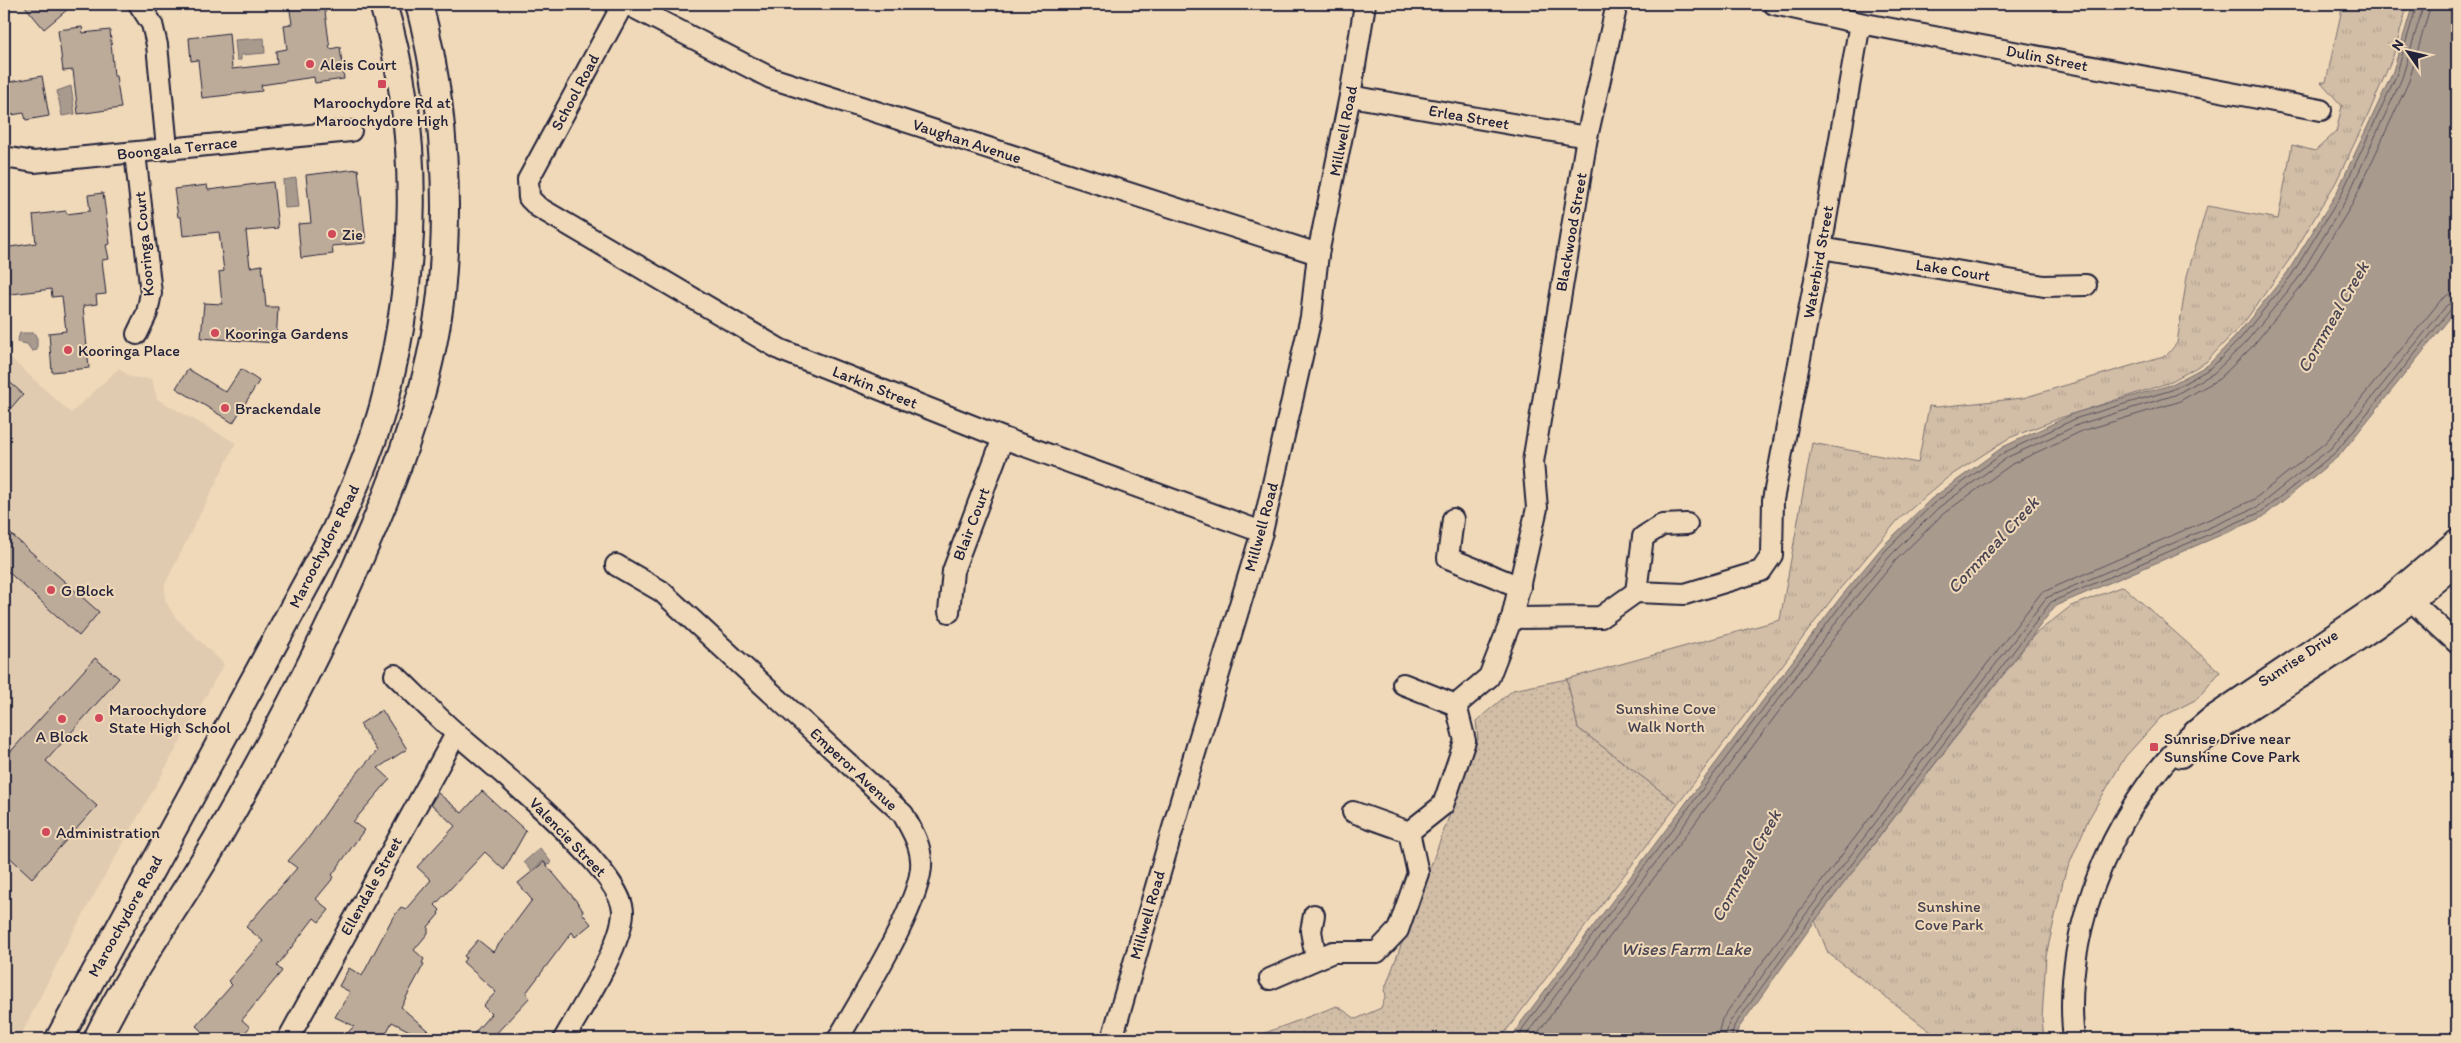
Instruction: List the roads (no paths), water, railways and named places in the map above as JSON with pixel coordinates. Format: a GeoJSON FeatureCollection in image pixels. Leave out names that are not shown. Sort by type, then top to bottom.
{"type":"FeatureCollection","features":[{"type":"Feature","properties":{"kind":"main road","name":"Maroochydore Road"},"geometry":{"type":"LineString","coordinates":[[59,1039],[334,533],[365,460],[383,408],[405,297],[411,193],[408,133],[401,85],[390,28],[383,4]]}},
{"type":"Feature","properties":{"kind":"main road","name":"Maroochydore Road"},"geometry":{"type":"LineString","coordinates":[[97,1039],[133,974],[217,838],[296,694],[350,582],[384,504],[406,444],[431,349],[440,295],[444,236],[445,183],[440,120],[434,69],[419,4]]}},
{"type":"Feature","properties":{"kind":"street"},"geometry":{"type":"LineString","coordinates":[[138,4],[152,24],[157,44],[167,148]]}},
{"type":"Feature","properties":{"kind":"street","name":"School Road"},"geometry":{"type":"LineString","coordinates":[[528,180],[625,4]]}},
{"type":"Feature","properties":{"kind":"street","name":"Vaughan Avenue"},"geometry":{"type":"LineString","coordinates":[[625,4],[771,78],[1318,254]]}},
{"type":"Feature","properties":{"kind":"street","name":"Millwell Road"},"geometry":{"type":"LineString","coordinates":[[1112,1039],[1188,776],[1262,532],[1311,317],[1318,254],[1350,96],[1365,4]]}},
{"type":"Feature","properties":{"kind":"street","name":"Blackwood Street"},"geometry":{"type":"LineString","coordinates":[[1456,705],[1489,677],[1512,618],[1520,587],[1537,508],[1532,462],[1587,137],[1617,4]]}},
{"type":"Feature","properties":{"kind":"street","name":"Dulin Street"},"geometry":{"type":"LineString","coordinates":[[1774,4],[1860,23],[2321,110]]}},
{"type":"Feature","properties":{"kind":"street","name":"Waterbird Street"},"geometry":{"type":"LineString","coordinates":[[1636,592],[1685,594],[1761,571],[1772,555],[1773,500],[1821,248],[1860,23]]}},
{"type":"Feature","properties":{"kind":"street","name":"Erlea Street"},"geometry":{"type":"LineString","coordinates":[[1350,96],[1587,137]]}},
{"type":"Feature","properties":{"kind":"street","name":"Boongala Terrace"},"geometry":{"type":"LineString","coordinates":[[4,157],[34,162],[351,130]]}},
{"type":"Feature","properties":{"kind":"street","name":"Kooringa Court"},"geometry":{"type":"LineString","coordinates":[[135,153],[151,293],[147,313],[137,334]]}},
{"type":"Feature","properties":{"kind":"street","name":"Larkin Street"},"geometry":{"type":"LineString","coordinates":[[528,180],[529,198],[538,207],[782,350],[1004,438],[1262,532]]}},
{"type":"Feature","properties":{"kind":"street","name":"Lake Court"},"geometry":{"type":"LineString","coordinates":[[1821,248],[2044,286],[2086,284]]}},
{"type":"Feature","properties":{"kind":"street","name":"Blair Court"},"geometry":{"type":"LineString","coordinates":[[949,612],[953,571],[1004,438]]}},
{"type":"Feature","properties":{"kind":"street"},"geometry":{"type":"LineString","coordinates":[[1453,519],[1448,558],[1520,587]]}},
{"type":"Feature","properties":{"kind":"street"},"geometry":{"type":"LineString","coordinates":[[1512,618],[1601,617],[1636,592],[1643,537],[1662,525],[1687,524]]}},
{"type":"Feature","properties":{"kind":"street","name":"Sunrise Drive"},"geometry":{"type":"LineString","coordinates":[[2148,786],[2165,769],[2190,750],[2319,665],[2406,596],[2457,540]]}},
{"type":"Feature","properties":{"kind":"street","name":"Sunrise Drive"},"geometry":{"type":"LineString","coordinates":[[2074,1039],[2074,980],[2080,934],[2092,889],[2121,825],[2148,786],[2187,737],[2245,692],[2353,622],[2406,596],[2457,564]]}},
{"type":"Feature","properties":{"kind":"street","name":"Emperor Avenue"},"geometry":{"type":"LineString","coordinates":[[616,565],[661,591],[903,814],[917,841],[922,861],[919,885],[908,912],[838,1039]]}},
{"type":"Feature","properties":{"kind":"street"},"geometry":{"type":"LineString","coordinates":[[2406,596],[2457,643]]}},
{"type":"Feature","properties":{"kind":"street"},"geometry":{"type":"LineString","coordinates":[[2245,692],[2258,694],[2286,678],[2319,665]]}},
{"type":"Feature","properties":{"kind":"street","name":"Valencie Street"},"geometry":{"type":"LineString","coordinates":[[395,675],[456,734],[553,817],[611,882],[624,911],[619,939],[564,1039]]}},
{"type":"Feature","properties":{"kind":"street"},"geometry":{"type":"LineString","coordinates":[[1403,684],[1456,705],[1464,741],[1443,805],[1409,832]]}},
{"type":"Feature","properties":{"kind":"street","name":"Ellendale Street"},"geometry":{"type":"LineString","coordinates":[[288,1039],[456,734]]}},
{"type":"Feature","properties":{"kind":"street"},"geometry":{"type":"LineString","coordinates":[[1353,812],[1409,832]]}},
{"type":"Feature","properties":{"kind":"street"},"geometry":{"type":"LineString","coordinates":[[1270,979],[1333,952],[1376,952],[1398,930],[1418,873],[1409,832]]}},
{"type":"Feature","properties":{"kind":"street"},"geometry":{"type":"LineString","coordinates":[[1314,915],[1311,931],[1316,959]]}},
{"type":"Feature","properties":{"kind":"water","name":"Wises Farm Lake"},"geometry":{"type":"Polygon","coordinates":[[[2413,4],[2457,4],[2457,309],[2339,456],[2263,517],[2055,606],[1815,921],[1738,1029],[1735,1039],[1512,1039],[1519,1025],[1840,598],[1882,547],[1931,499],[2003,447],[2075,413],[2170,385],[2208,365],[2237,335],[2287,273],[2336,194],[2392,74],[2413,4]]]}},
{"type":"Feature","properties":{"kind":"water"},"geometry":{"type":"Polygon","coordinates":[[[264,38],[265,53],[241,55],[241,60],[237,60],[235,40],[264,38]]]}},
{"type":"Feature","properties":{"kind":"water"},"geometry":{"type":"Polygon","coordinates":[[[71,86],[75,114],[62,116],[57,91],[71,86]]]}},
{"type":"Feature","properties":{"kind":"water"},"geometry":{"type":"Polygon","coordinates":[[[296,178],[299,207],[285,208],[283,180],[296,178]]]}},
{"type":"Feature","properties":{"kind":"water"},"geometry":{"type":"Polygon","coordinates":[[[20,333],[34,333],[37,338],[37,350],[32,351],[27,344],[17,342],[20,333]]]}},
{"type":"Feature","properties":{"kind":"water"},"geometry":{"type":"Polygon","coordinates":[[[540,848],[551,862],[547,866],[543,861],[532,871],[524,862],[540,848]]]}},
{"type":"Feature","properties":{"kind":"place","name":"Aleis Court"},"geometry":{"type":"Point","coordinates":[310,64]}},
{"type":"Feature","properties":{"kind":"place","name":"Maroochydore Rd at Maroochydore High"},"geometry":{"type":"Point","coordinates":[382,84]}},
{"type":"Feature","properties":{"kind":"place","name":"Zie"},"geometry":{"type":"Point","coordinates":[332,234]}},
{"type":"Feature","properties":{"kind":"place","name":"Kooringa Gardens"},"geometry":{"type":"Point","coordinates":[215,333]}},
{"type":"Feature","properties":{"kind":"place","name":"Kooringa Place"},"geometry":{"type":"Point","coordinates":[68,350]}},
{"type":"Feature","properties":{"kind":"place","name":"Brackendale"},"geometry":{"type":"Point","coordinates":[225,408]}},
{"type":"Feature","properties":{"kind":"place","name":"G Block"},"geometry":{"type":"Point","coordinates":[51,590]}},
{"type":"Feature","properties":{"kind":"place","name":"Maroochydore State High School"},"geometry":{"type":"Point","coordinates":[99,718]}},
{"type":"Feature","properties":{"kind":"place","name":"A Block"},"geometry":{"type":"Point","coordinates":[62,719]}},
{"type":"Feature","properties":{"kind":"place","name":"Sunrise Drive near Sunshine Cove Park"},"geometry":{"type":"Point","coordinates":[2154,747]}},
{"type":"Feature","properties":{"kind":"place","name":"Administration"},"geometry":{"type":"Point","coordinates":[46,832]}},
{"type":"Feature","properties":{"kind":"water label","name":"Cornmeal Creek"},"geometry":{"type":"Point","coordinates":[2333,317]}},
{"type":"Feature","properties":{"kind":"water label","name":"Cornmeal Creek"},"geometry":{"type":"Point","coordinates":[1993,545]}},
{"type":"Feature","properties":{"kind":"water label","name":"Cornmeal Creek"},"geometry":{"type":"Point","coordinates":[1746,866]}},
{"type":"Feature","properties":{"kind":"park label","name":"Sunshine Cove Walk North"},"geometry":{"type":"Point","coordinates":[1666,717]}},
{"type":"Feature","properties":{"kind":"park label","name":"Sunshine Cove Park"},"geometry":{"type":"Point","coordinates":[1949,915]}}]}
